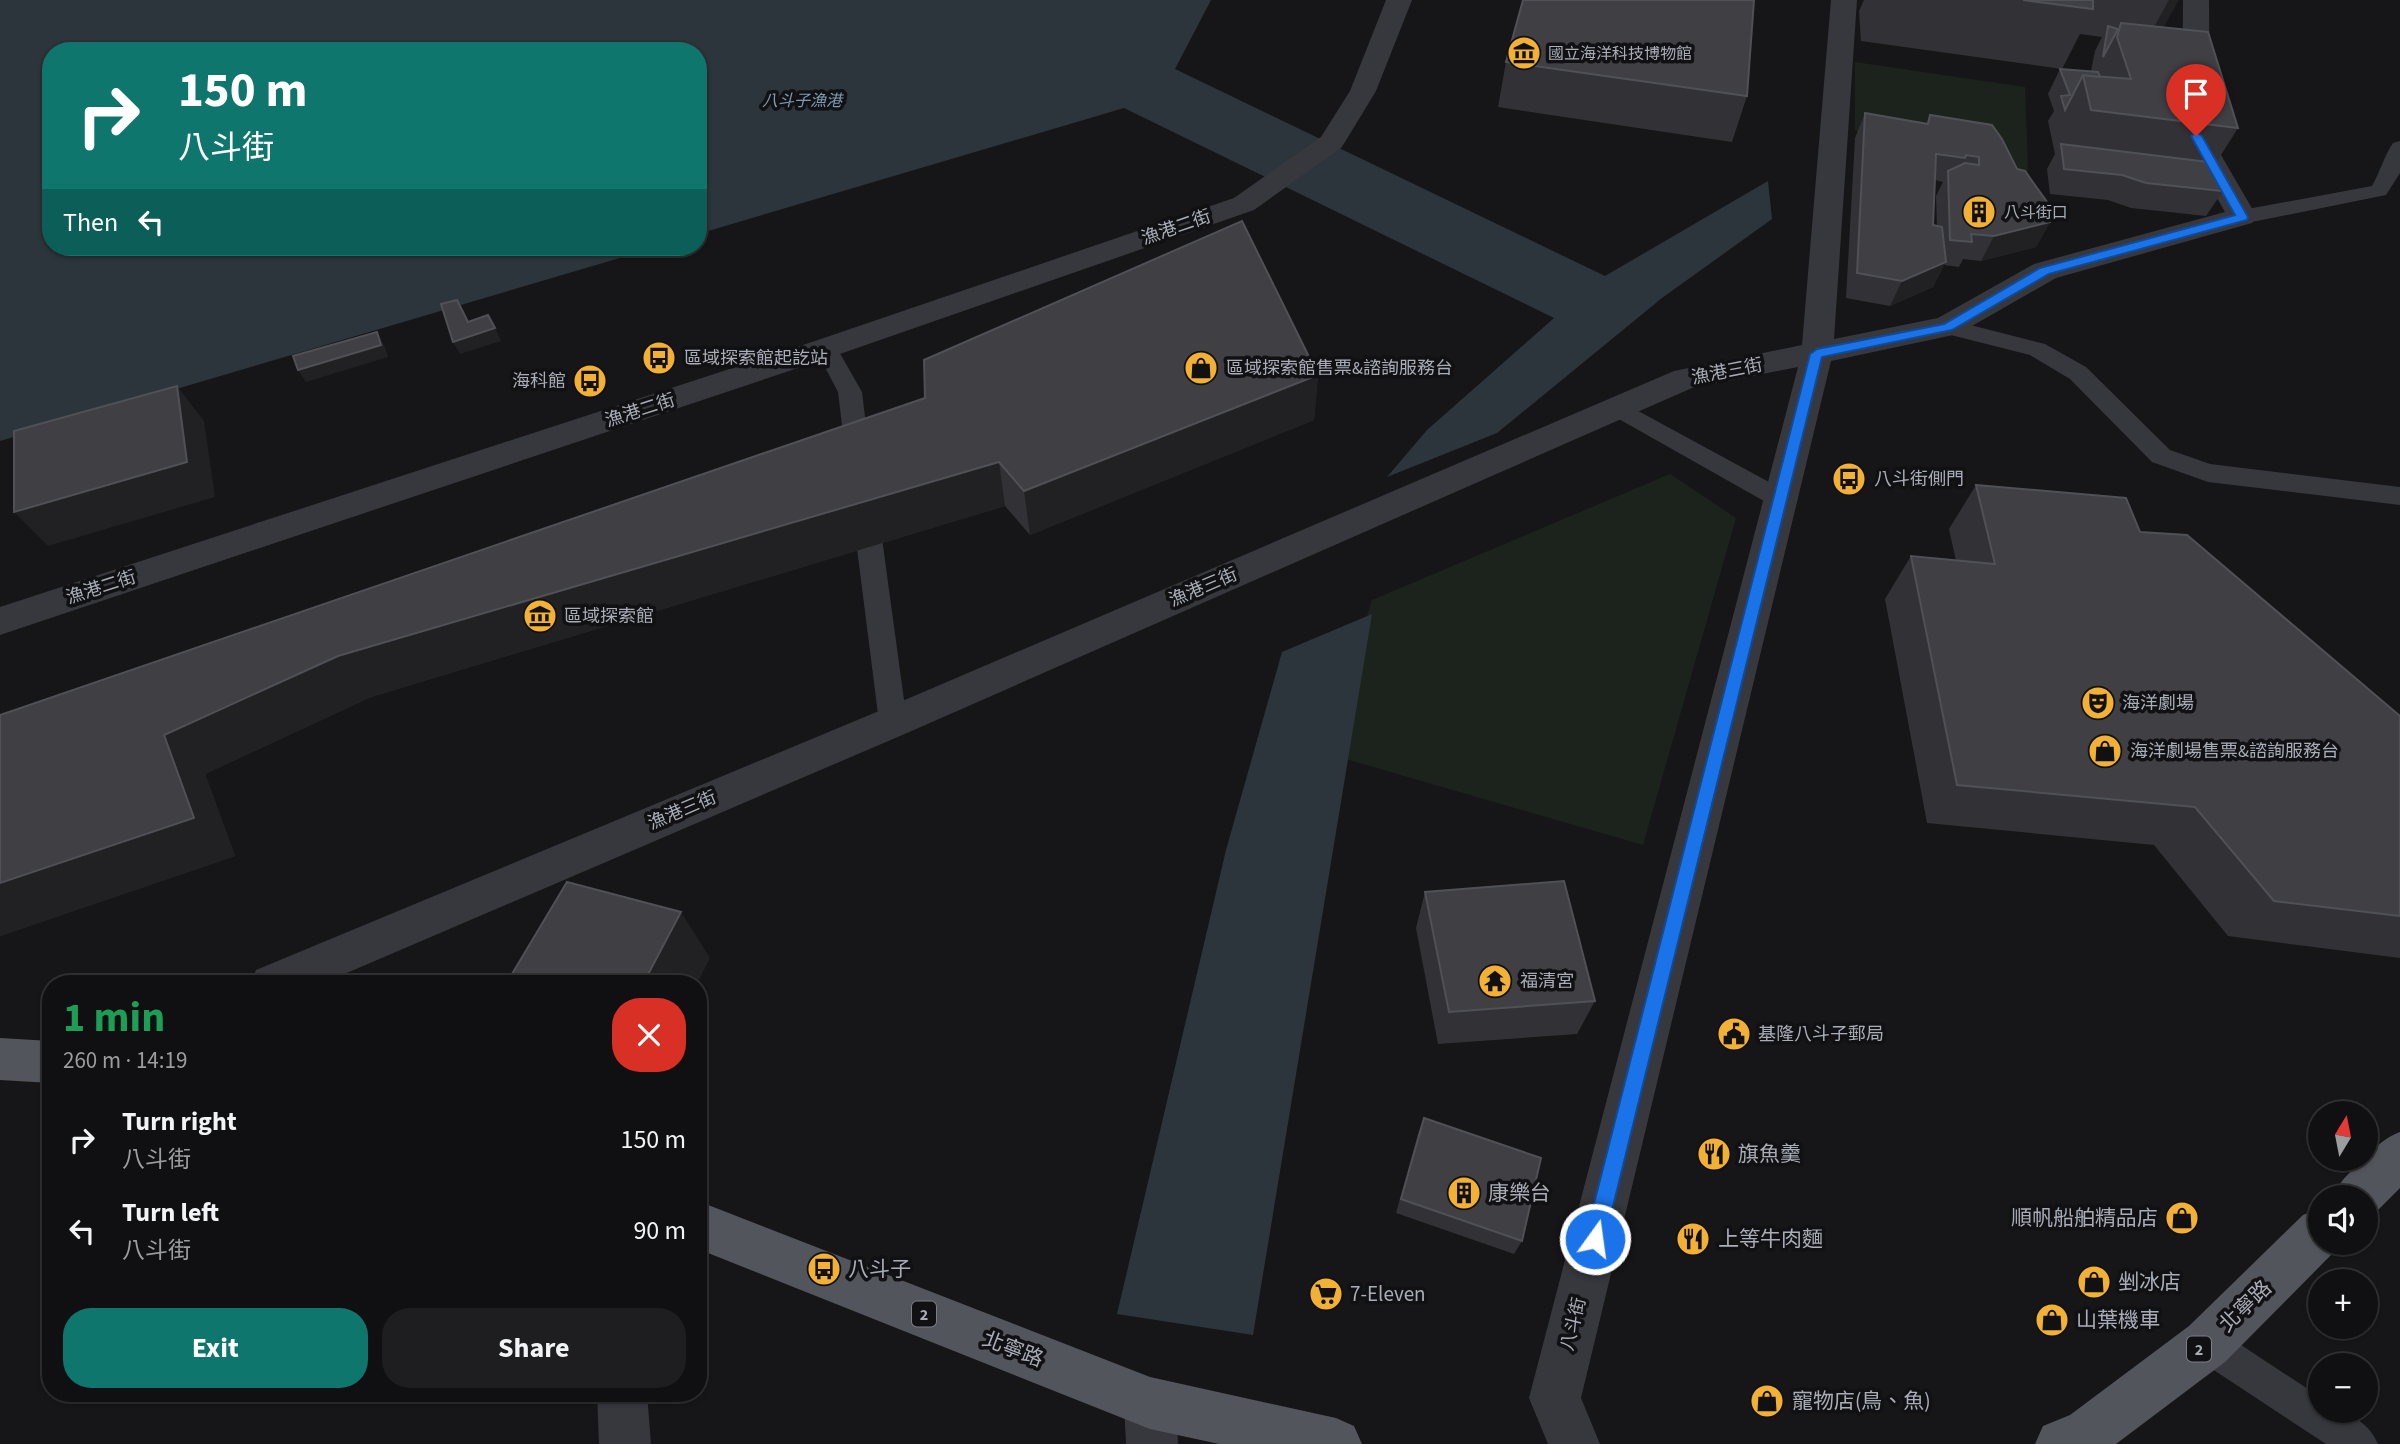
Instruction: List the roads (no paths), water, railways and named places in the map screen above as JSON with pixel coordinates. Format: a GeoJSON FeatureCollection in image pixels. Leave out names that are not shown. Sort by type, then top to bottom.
{"type":"FeatureCollection","features":[{"type":"Feature","properties":{"kind":"main road"},"geometry":{"type":"LineString","coordinates":[[0,1059],[42,1061]]}},
{"type":"Feature","properties":{"kind":"main road"},"geometry":{"type":"LineString","coordinates":[[2369,1185],[2400,1155]]}},
{"type":"Feature","properties":{"kind":"main road","name":"北寧路"},"geometry":{"type":"LineString","coordinates":[[707,1229],[1151,1424],[1336,1444]]}},
{"type":"Feature","properties":{"kind":"main road","name":"北寧路"},"geometry":{"type":"LineString","coordinates":[[2061,1444],[2086,1435],[2207,1344],[2308,1244]]}},
{"type":"Feature","properties":{"kind":"street","name":"漁港二街"},"geometry":{"type":"LineString","coordinates":[[0,621],[826,348],[1244,204],[1331,142],[1363,91],[1399,0]]}},
{"type":"Feature","properties":{"kind":"street"},"geometry":{"type":"LineString","coordinates":[[1843,0],[1817,354],[1947,327],[2045,271],[2242,217],[2196,136],[2192,0]]}},
{"type":"Feature","properties":{"kind":"street","name":"漁港三街"},"geometry":{"type":"LineString","coordinates":[[292,975],[893,722],[1685,379],[1817,354]]}},
{"type":"Feature","properties":{"kind":"street","name":"八斗街"},"geometry":{"type":"LineString","coordinates":[[1574,1444],[1555,1398],[1817,354]]}},
{"type":"Feature","properties":{"kind":"street"},"geometry":{"type":"LineString","coordinates":[[623,1402],[625,1444]]}},
{"type":"Feature","properties":{"kind":"lane"},"geometry":{"type":"LineString","coordinates":[[2242,217],[2379,191],[2393,168],[2400,146]]}},
{"type":"Feature","properties":{"kind":"lane"},"geometry":{"type":"LineString","coordinates":[[1947,327],[2037,349],[2078,373],[2161,456],[2208,473],[2400,496]]}},
{"type":"Feature","properties":{"kind":"lane"},"geometry":{"type":"LineString","coordinates":[[826,348],[850,392],[893,722]]}},
{"type":"Feature","properties":{"kind":"lane"},"geometry":{"type":"LineString","coordinates":[[1618,408],[1780,499]]}},
{"type":"Feature","properties":{"kind":"lane"},"geometry":{"type":"LineString","coordinates":[[2207,1344],[2359,1444]]}},
{"type":"Feature","properties":{"kind":"water","name":"八斗子漁港"},"geometry":{"type":"Polygon","coordinates":[[[0,0],[1211,0],[1175,69],[1605,276],[1768,181],[1772,219],[1662,298],[1497,433],[1387,477],[1427,430],[1554,318],[1124,108],[707,231],[707,42],[42,42],[42,256],[627,256],[0,441],[0,0]]]}},
{"type":"Feature","properties":{"kind":"water"},"geometry":{"type":"Polygon","coordinates":[[[1372,614],[1253,1335],[1117,1314],[1226,850],[1282,652],[1372,614]]]}},
{"type":"Feature","properties":{"kind":"place","name":"國立海洋科技博物館"},"geometry":{"type":"Point","coordinates":[1524,53]}},
{"type":"Feature","properties":{"kind":"place","name":"八斗街口"},"geometry":{"type":"Point","coordinates":[1979,212]}},
{"type":"Feature","properties":{"kind":"place","name":"區域探索館起訖站"},"geometry":{"type":"Point","coordinates":[659,358]}},
{"type":"Feature","properties":{"kind":"place","name":"區域探索館售票&諮詢服務台"},"geometry":{"type":"Point","coordinates":[1201,368]}},
{"type":"Feature","properties":{"kind":"place","name":"海科館"},"geometry":{"type":"Point","coordinates":[590,381]}},
{"type":"Feature","properties":{"kind":"place","name":"八斗街側門"},"geometry":{"type":"Point","coordinates":[1849,479]}},
{"type":"Feature","properties":{"kind":"place","name":"區域探索館"},"geometry":{"type":"Point","coordinates":[540,616]}},
{"type":"Feature","properties":{"kind":"place","name":"海洋劇場"},"geometry":{"type":"Point","coordinates":[2098,703]}},
{"type":"Feature","properties":{"kind":"place","name":"海洋劇場售票&諮詢服務台"},"geometry":{"type":"Point","coordinates":[2105,751]}},
{"type":"Feature","properties":{"kind":"place","name":"福清宮"},"geometry":{"type":"Point","coordinates":[1495,981]}},
{"type":"Feature","properties":{"kind":"place","name":"基隆八斗子郵局"},"geometry":{"type":"Point","coordinates":[1734,1034]}},
{"type":"Feature","properties":{"kind":"place","name":"旗魚羹"},"geometry":{"type":"Point","coordinates":[1714,1154]}},
{"type":"Feature","properties":{"kind":"place","name":"康樂台"},"geometry":{"type":"Point","coordinates":[1464,1193]}},
{"type":"Feature","properties":{"kind":"place","name":"順帆船舶精品店"},"geometry":{"type":"Point","coordinates":[2182,1218]}},
{"type":"Feature","properties":{"kind":"place","name":"上等牛肉麵"},"geometry":{"type":"Point","coordinates":[1693,1239]}},
{"type":"Feature","properties":{"kind":"place","name":"八斗子"},"geometry":{"type":"Point","coordinates":[824,1269]}},
{"type":"Feature","properties":{"kind":"place","name":"剉冰店"},"geometry":{"type":"Point","coordinates":[2094,1282]}},
{"type":"Feature","properties":{"kind":"place","name":"7-Eleven"},"geometry":{"type":"Point","coordinates":[1326,1294]}},
{"type":"Feature","properties":{"kind":"place","name":"山葉機車"},"geometry":{"type":"Point","coordinates":[2052,1320]}},
{"type":"Feature","properties":{"kind":"place","name":"寵物店(鳥、魚)"},"geometry":{"type":"Point","coordinates":[1767,1401]}}]}
